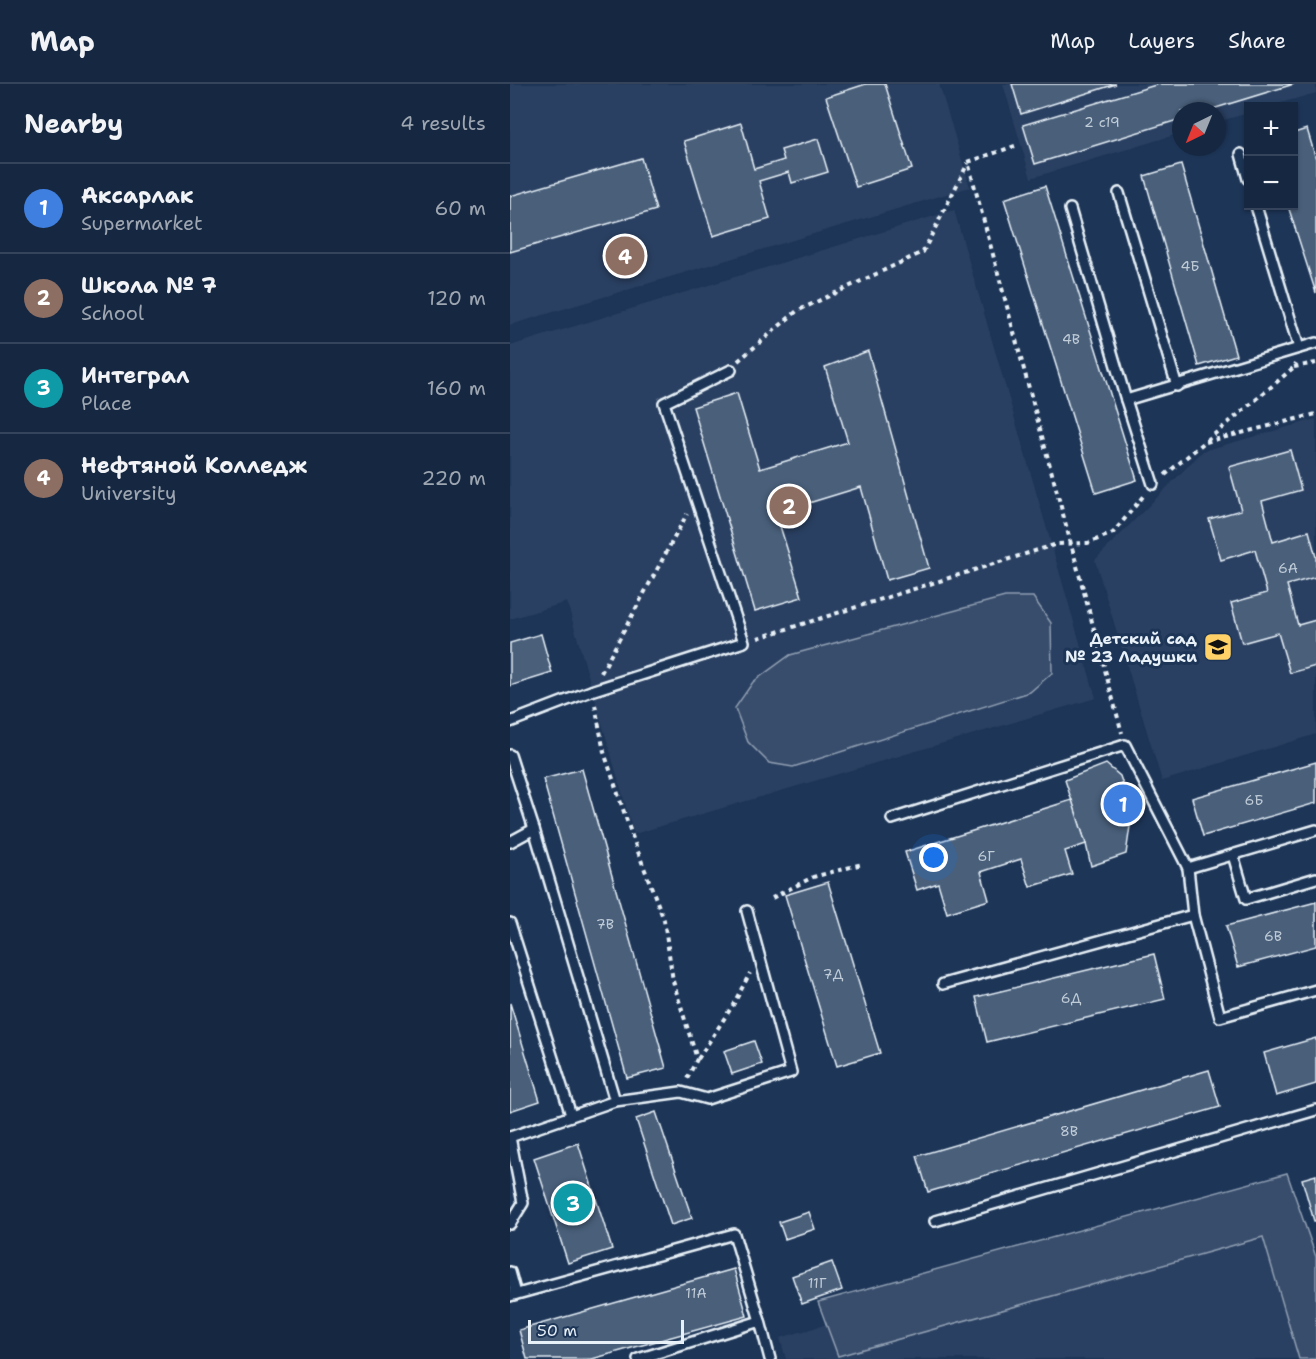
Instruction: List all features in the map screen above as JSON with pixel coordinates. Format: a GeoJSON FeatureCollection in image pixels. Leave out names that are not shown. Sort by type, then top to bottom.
{"type":"FeatureCollection","features":[{"type":"Feature","properties":{"kind":"lane"},"geometry":{"type":"LineString","coordinates":[[1241,154],[1244,165]]}},
{"type":"Feature","properties":{"kind":"lane"},"geometry":{"type":"LineString","coordinates":[[1119,193],[1177,386]]}},
{"type":"Feature","properties":{"kind":"lane"},"geometry":{"type":"LineString","coordinates":[[1070,209],[1153,484]]}},
{"type":"Feature","properties":{"kind":"lane"},"geometry":{"type":"LineString","coordinates":[[1257,210],[1299,348]]}},
{"type":"Feature","properties":{"kind":"lane"},"geometry":{"type":"LineString","coordinates":[[1126,400],[1316,343]]}},
{"type":"Feature","properties":{"kind":"lane"},"geometry":{"type":"LineString","coordinates":[[510,722],[591,691],[744,642],[664,403],[731,370]]}},
{"type":"Feature","properties":{"kind":"lane"},"geometry":{"type":"LineString","coordinates":[[891,819],[1125,745],[1188,868],[1193,915],[1220,1017],[1316,990]]}},
{"type":"Feature","properties":{"kind":"lane"},"geometry":{"type":"LineString","coordinates":[[510,755],[615,1101]]}},
{"type":"Feature","properties":{"kind":"lane"},"geometry":{"type":"LineString","coordinates":[[510,842],[534,829]]}},
{"type":"Feature","properties":{"kind":"lane"},"geometry":{"type":"LineString","coordinates":[[1188,868],[1316,830]]}},
{"type":"Feature","properties":{"kind":"lane"},"geometry":{"type":"LineString","coordinates":[[1233,855],[1246,899],[1316,878]]}},
{"type":"Feature","properties":{"kind":"lane"},"geometry":{"type":"LineString","coordinates":[[510,1224],[523,1203],[510,1137],[615,1101],[681,1092],[707,1099],[791,1072],[747,911]]}},
{"type":"Feature","properties":{"kind":"lane"},"geometry":{"type":"LineString","coordinates":[[944,984],[1193,915]]}},
{"type":"Feature","properties":{"kind":"lane"},"geometry":{"type":"LineString","coordinates":[[510,922],[571,1115]]}},
{"type":"Feature","properties":{"kind":"lane"},"geometry":{"type":"LineString","coordinates":[[935,1221],[1316,1110]]}},
{"type":"Feature","properties":{"kind":"lane"},"geometry":{"type":"LineString","coordinates":[[510,1272],[513,1295],[734,1234],[770,1359]]}},
{"type":"Feature","properties":{"kind":"lane"},"geometry":{"type":"LineString","coordinates":[[638,1359],[760,1321]]}},
{"type":"Feature","properties":{"kind":"path"},"geometry":{"type":"LineString","coordinates":[[731,370],[741,357],[797,311],[923,252],[968,162],[1016,146]]}},
{"type":"Feature","properties":{"kind":"path"},"geometry":{"type":"LineString","coordinates":[[968,162],[1125,745]]}},
{"type":"Feature","properties":{"kind":"path"},"geometry":{"type":"LineString","coordinates":[[1294,367],[1299,348]]}},
{"type":"Feature","properties":{"kind":"path"},"geometry":{"type":"LineString","coordinates":[[744,642],[1057,544],[1088,543],[1113,533],[1153,484],[1294,367],[1316,363]]}},
{"type":"Feature","properties":{"kind":"path"},"geometry":{"type":"LineString","coordinates":[[1202,443],[1316,414]]}},
{"type":"Feature","properties":{"kind":"path"},"geometry":{"type":"LineString","coordinates":[[695,498],[591,691],[604,752],[632,836],[664,920],[673,981],[698,1059]]}},
{"type":"Feature","properties":{"kind":"path"},"geometry":{"type":"LineString","coordinates":[[772,898],[813,877],[862,864]]}},
{"type":"Feature","properties":{"kind":"path"},"geometry":{"type":"LineString","coordinates":[[681,1092],[698,1059],[733,1005],[759,956]]}},
{"type":"Feature","properties":{"kind":"shaded area"},"geometry":{"type":"Polygon","coordinates":[[[510,84],[939,84],[970,187],[510,325],[510,84]]]}},
{"type":"Feature","properties":{"kind":"shaded area"},"geometry":{"type":"Polygon","coordinates":[[[1003,84],[1316,84],[1316,93],[1284,102],[1244,102],[1244,114],[1226,119],[1226,102],[1172,102],[1172,136],[1031,178],[1003,84]]]}},
{"type":"Feature","properties":{"kind":"shaded area"},"geometry":{"type":"Polygon","coordinates":[[[954,210],[1096,698],[634,834],[567,602],[510,619],[510,346],[954,210]]]}},
{"type":"Feature","properties":{"kind":"shaded area","name":"Детский сад № 23 Ладушки"},"geometry":{"type":"Polygon","coordinates":[[[1316,419],[1316,734],[1162,781],[1095,560],[1203,451],[1316,419]]]}},
{"type":"Feature","properties":{"kind":"shaded area"},"geometry":{"type":"Polygon","coordinates":[[[1005,597],[1033,597],[1051,623],[1052,673],[1030,692],[793,767],[769,763],[748,742],[735,708],[753,682],[790,655],[1005,597]]]}},
{"type":"Feature","properties":{"kind":"shaded area"},"geometry":{"type":"Polygon","coordinates":[[[1287,1173],[1316,1257],[1316,1359],[1299,1359],[1263,1237],[838,1356],[818,1302],[1287,1173]]]}},
{"type":"Feature","properties":{"kind":"shaded area"},"geometry":{"type":"Polygon","coordinates":[[[1267,1195],[1316,1359],[786,1359],[780,1338],[1267,1195]]]}},
{"type":"Feature","properties":{"kind":"building"},"geometry":{"type":"Polygon","coordinates":[[[866,84],[885,84],[912,169],[856,187],[826,97],[866,84]]]}},
{"type":"Feature","properties":{"kind":"building"},"geometry":{"type":"Polygon","coordinates":[[[1012,84],[1116,84],[1021,114],[1012,84]]]}},
{"type":"Feature","properties":{"kind":"building"},"geometry":{"type":"Polygon","coordinates":[[[1159,84],[1294,84],[1226,105],[1226,102],[1172,102],[1172,122],[1035,164],[1023,125],[1159,84]]]}},
{"type":"Feature","properties":{"kind":"building"},"geometry":{"type":"Polygon","coordinates":[[[741,123],[754,169],[784,160],[781,150],[818,139],[828,172],[792,183],[789,172],[759,181],[770,219],[713,236],[684,141],[741,123]]]}},
{"type":"Feature","properties":{"kind":"building"},"geometry":{"type":"Polygon","coordinates":[[[1307,129],[1316,159],[1316,293],[1289,210],[1298,210],[1298,132],[1307,129]]]}},
{"type":"Feature","properties":{"kind":"building"},"geometry":{"type":"Polygon","coordinates":[[[641,158],[656,210],[510,252],[510,196],[641,158]]]}},
{"type":"Feature","properties":{"kind":"building"},"geometry":{"type":"Polygon","coordinates":[[[1181,165],[1236,355],[1199,366],[1144,176],[1181,165]]]}},
{"type":"Feature","properties":{"kind":"building"},"geometry":{"type":"Polygon","coordinates":[[[1045,186],[1137,480],[1096,493],[1004,199],[1045,186]]]}},
{"type":"Feature","properties":{"kind":"building"},"geometry":{"type":"Polygon","coordinates":[[[868,351],[929,568],[887,580],[861,487],[776,513],[802,597],[755,611],[693,407],[737,393],[760,469],[848,442],[825,367],[868,351]]]}},
{"type":"Feature","properties":{"kind":"building"},"geometry":{"type":"Polygon","coordinates":[[[1290,450],[1301,490],[1262,501],[1273,542],[1309,531],[1316,557],[1316,577],[1287,585],[1298,625],[1316,620],[1316,666],[1290,673],[1278,633],[1242,643],[1231,603],[1267,593],[1255,550],[1221,560],[1209,519],[1241,510],[1229,467],[1290,450]]]}},
{"type":"Feature","properties":{"kind":"building"},"geometry":{"type":"Polygon","coordinates":[[[541,634],[552,673],[510,686],[510,643],[541,634]]]}},
{"type":"Feature","properties":{"kind":"building"},"geometry":{"type":"Polygon","coordinates":[[[1316,762],[1316,803],[1203,836],[1192,798],[1316,762]]]}},
{"type":"Feature","properties":{"kind":"building"},"geometry":{"type":"Polygon","coordinates":[[[1106,764],[1120,776],[1132,812],[1126,854],[1091,866],[1065,780],[1106,764]]]}},
{"type":"Feature","properties":{"kind":"building"},"geometry":{"type":"Polygon","coordinates":[[[582,769],[666,1068],[627,1078],[543,779],[582,769]]]}},
{"type":"Feature","properties":{"kind":"building"},"geometry":{"type":"Polygon","coordinates":[[[1072,800],[1086,844],[1065,851],[1072,874],[1030,887],[1021,859],[981,872],[989,900],[947,913],[938,883],[917,890],[905,852],[1072,800]]]}},
{"type":"Feature","properties":{"kind":"building"},"geometry":{"type":"Polygon","coordinates":[[[828,882],[880,1053],[837,1066],[785,895],[828,882]]]}},
{"type":"Feature","properties":{"kind":"building"},"geometry":{"type":"Polygon","coordinates":[[[1316,902],[1316,946],[1238,967],[1226,926],[1316,902]]]}},
{"type":"Feature","properties":{"kind":"building"},"geometry":{"type":"Polygon","coordinates":[[[1154,954],[1165,999],[987,1042],[976,997],[1154,954]]]}},
{"type":"Feature","properties":{"kind":"building"},"geometry":{"type":"Polygon","coordinates":[[[510,1003],[540,1101],[510,1111],[510,1003]]]}},
{"type":"Feature","properties":{"kind":"building"},"geometry":{"type":"Polygon","coordinates":[[[1316,1038],[1316,1084],[1276,1096],[1264,1053],[1316,1038]]]}},
{"type":"Feature","properties":{"kind":"building"},"geometry":{"type":"Polygon","coordinates":[[[754,1041],[762,1064],[732,1074],[724,1051],[754,1041]]]}},
{"type":"Feature","properties":{"kind":"building"},"geometry":{"type":"Polygon","coordinates":[[[1209,1070],[1220,1107],[928,1192],[917,1156],[1209,1070]]]}},
{"type":"Feature","properties":{"kind":"building"},"geometry":{"type":"Polygon","coordinates":[[[656,1112],[692,1218],[671,1225],[636,1119],[656,1112]]]}},
{"type":"Feature","properties":{"kind":"building"},"geometry":{"type":"Polygon","coordinates":[[[578,1143],[612,1249],[568,1263],[534,1158],[578,1143]]]}},
{"type":"Feature","properties":{"kind":"building"},"geometry":{"type":"Polygon","coordinates":[[[1316,1175],[1316,1221],[1314,1221],[1302,1179],[1316,1175]]]}},
{"type":"Feature","properties":{"kind":"building"},"geometry":{"type":"Polygon","coordinates":[[[809,1212],[815,1229],[785,1239],[779,1222],[809,1212]]]}},
{"type":"Feature","properties":{"kind":"building"},"geometry":{"type":"Polygon","coordinates":[[[832,1262],[842,1290],[802,1304],[792,1276],[832,1262]]]}},
{"type":"Feature","properties":{"kind":"building"},"geometry":{"type":"Polygon","coordinates":[[[734,1269],[747,1316],[592,1359],[527,1359],[519,1330],[734,1269]]]}},
{"type":"Feature","properties":{"kind":"place","name":"Нефтяной Колледж"},"geometry":{"type":"Point","coordinates":[625,256]}},
{"type":"Feature","properties":{"kind":"place","name":"Школа № 7"},"geometry":{"type":"Point","coordinates":[789,506]}},
{"type":"Feature","properties":{"kind":"place","name":"Детский сад № 23 Ладушки"},"geometry":{"type":"Point","coordinates":[1218,647]}},
{"type":"Feature","properties":{"kind":"place","name":"Аксарлак"},"geometry":{"type":"Point","coordinates":[1123,804]}},
{"type":"Feature","properties":{"kind":"place","name":"Интеграл"},"geometry":{"type":"Point","coordinates":[573,1203]}}]}
